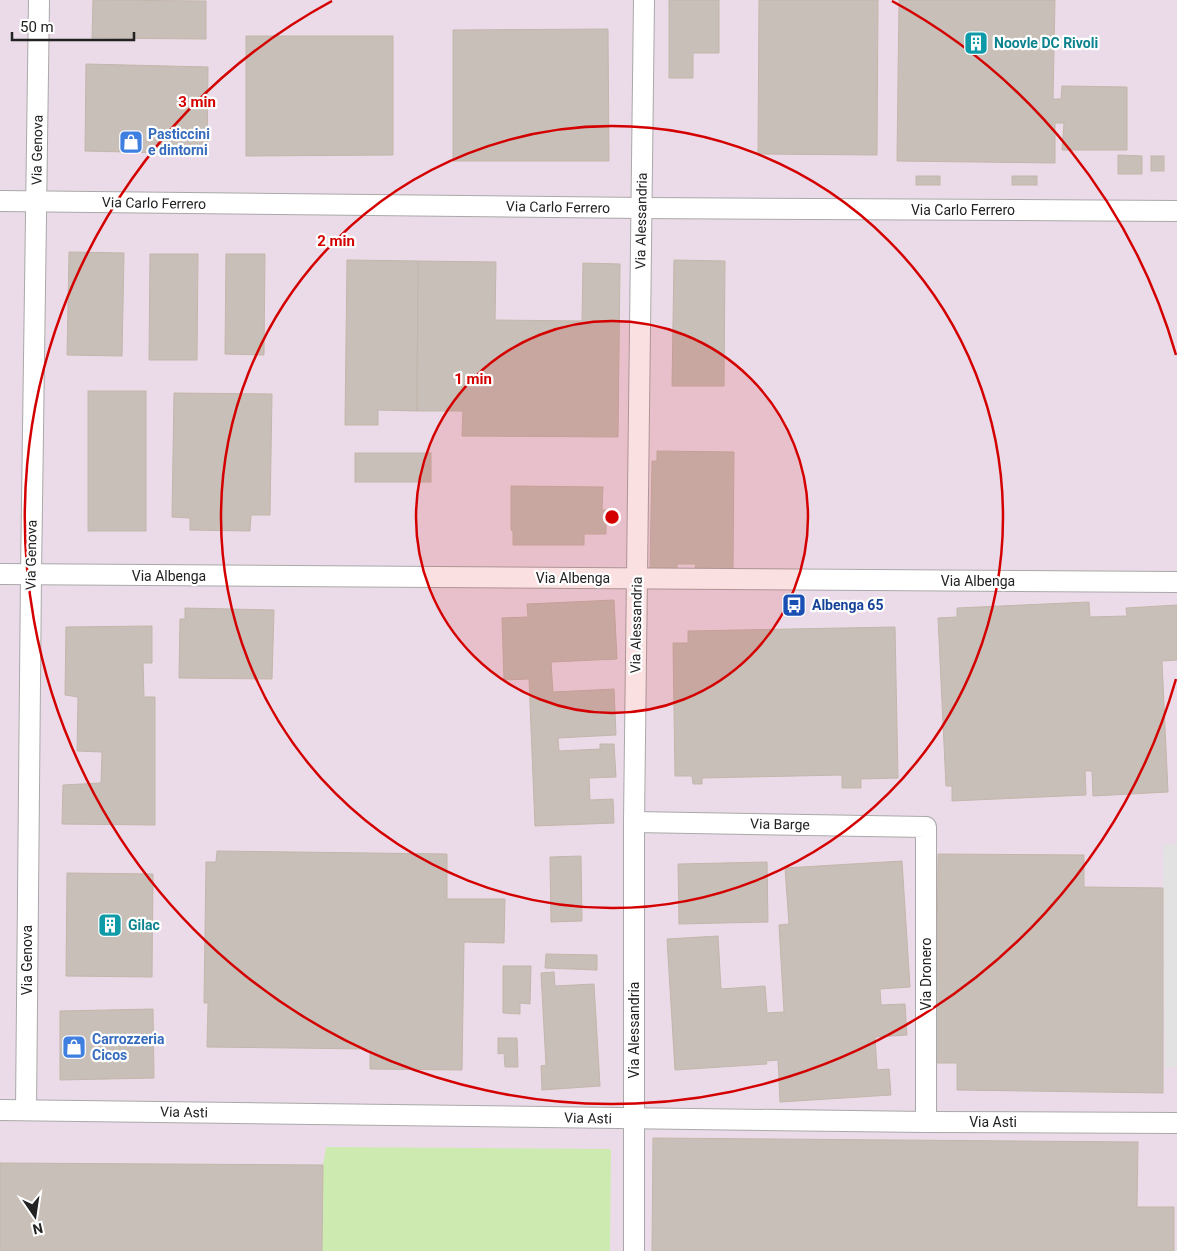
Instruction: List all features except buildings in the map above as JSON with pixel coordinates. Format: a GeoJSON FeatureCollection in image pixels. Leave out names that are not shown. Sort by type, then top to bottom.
{"type":"FeatureCollection","features":[{"type":"Feature","properties":{"kind":"street","name":"Via Genova"},"geometry":{"type":"LineString","coordinates":[[26,1110],[39,0]]}},
{"type":"Feature","properties":{"kind":"street","name":"Via Alessandria"},"geometry":{"type":"LineString","coordinates":[[634,1251],[634,822],[644,0]]}},
{"type":"Feature","properties":{"kind":"street","name":"Via Carlo Ferrero"},"geometry":{"type":"LineString","coordinates":[[0,201],[641,208],[1177,211]]}},
{"type":"Feature","properties":{"kind":"street","name":"Via Albenga"},"geometry":{"type":"LineString","coordinates":[[0,574],[1177,582]]}},
{"type":"Feature","properties":{"kind":"street","name":"Via Barge"},"geometry":{"type":"LineString","coordinates":[[634,822],[926,826]]}},
{"type":"Feature","properties":{"kind":"street","name":"Via Dronero"},"geometry":{"type":"LineString","coordinates":[[926,826],[926,1122]]}},
{"type":"Feature","properties":{"kind":"street","name":"Via Asti"},"geometry":{"type":"LineString","coordinates":[[0,1110],[926,1122],[1177,1123]]}},
{"type":"Feature","properties":{"kind":"shaded area"},"geometry":{"type":"Polygon","coordinates":[[[0,0],[1177,0],[1177,1251],[0,1251],[0,0]]]}},
{"type":"Feature","properties":{"kind":"shaded area"},"geometry":{"type":"Polygon","coordinates":[[[1163,844],[1177,844],[1177,1067],[1165,1068],[1163,844]]]}},
{"type":"Feature","properties":{"kind":"green space"},"geometry":{"type":"Polygon","coordinates":[[[326,1147],[611,1149],[610,1251],[322,1251],[323,1165],[326,1147]]]}},
{"type":"Feature","properties":{"kind":"place","name":"Noovle DC Rivoli"},"geometry":{"type":"Point","coordinates":[976,43]}},
{"type":"Feature","properties":{"kind":"place","name":"Pasticcini e dintorni"},"geometry":{"type":"Point","coordinates":[131,142]}},
{"type":"Feature","properties":{"kind":"place","name":"Albenga 65"},"geometry":{"type":"Point","coordinates":[794,605]}},
{"type":"Feature","properties":{"kind":"place","name":"Gilac"},"geometry":{"type":"Point","coordinates":[110,925]}},
{"type":"Feature","properties":{"kind":"place","name":"Carrozzeria Cicos"},"geometry":{"type":"Point","coordinates":[74,1047]}}]}
